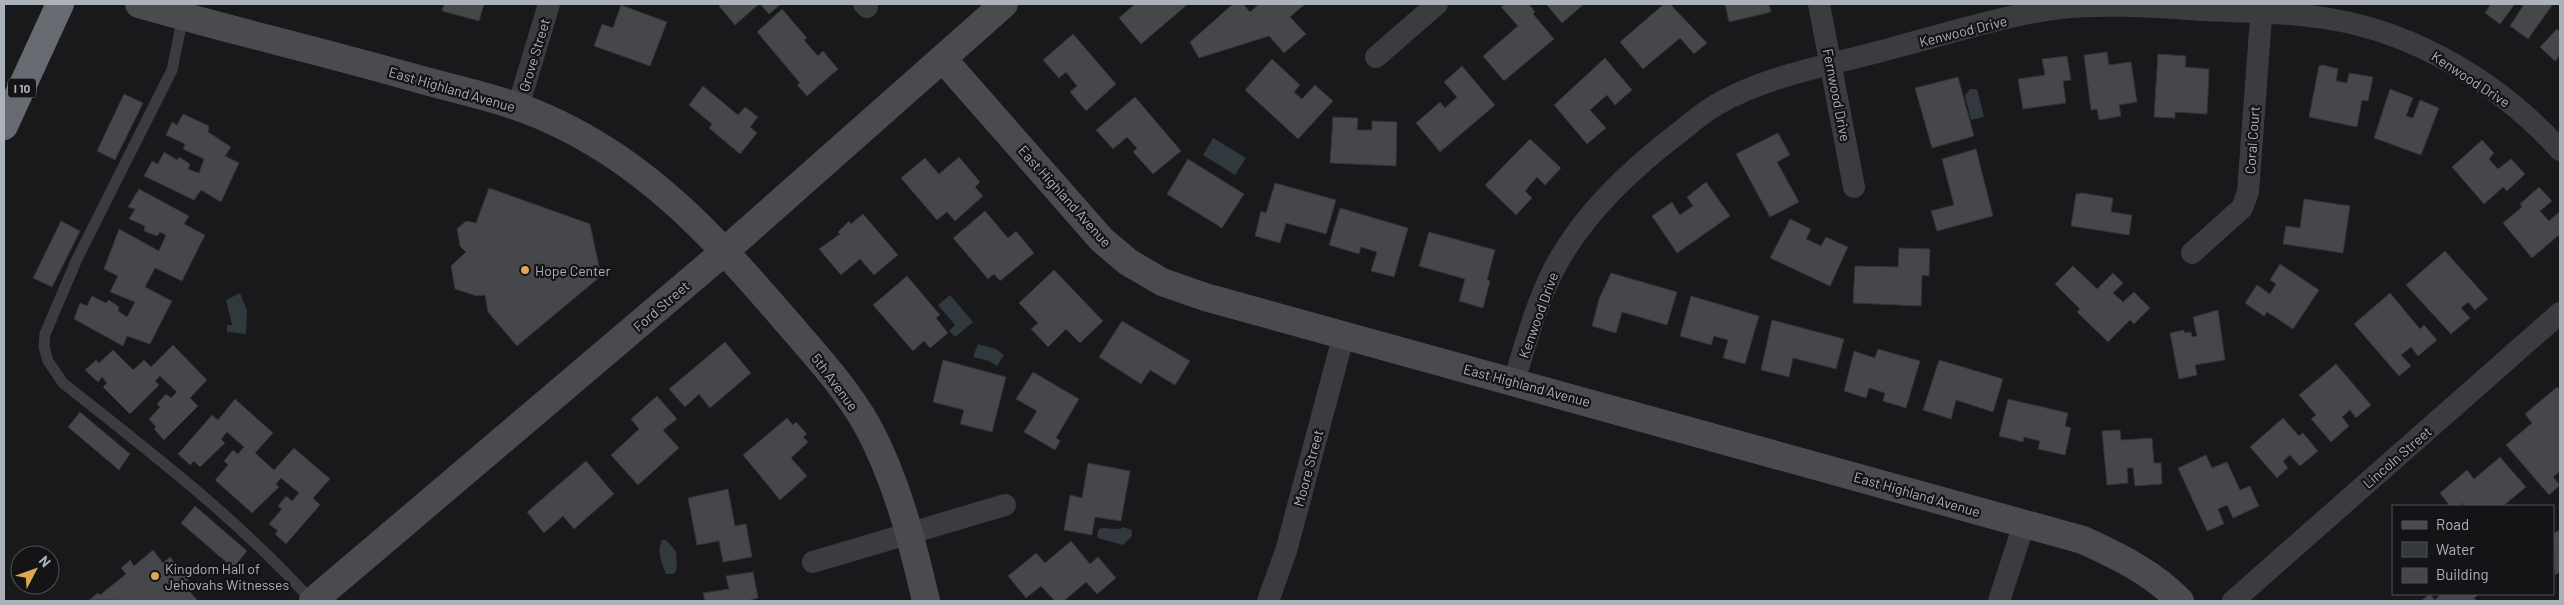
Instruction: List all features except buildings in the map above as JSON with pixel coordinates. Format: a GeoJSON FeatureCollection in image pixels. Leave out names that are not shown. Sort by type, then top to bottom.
{"type":"FeatureCollection","features":[{"type":"Feature","properties":{"kind":"highway","name":"I 10"},"geometry":{"type":"LineString","coordinates":[[4,126],[60,4]]}},
{"type":"Feature","properties":{"kind":"main road","name":"East Highland Avenue"},"geometry":{"type":"LineString","coordinates":[[140,4],[308,48],[518,107],[584,136],[624,161],[661,188],[725,251]]}},
{"type":"Feature","properties":{"kind":"main road","name":"Ford Street"},"geometry":{"type":"LineString","coordinates":[[313,601],[725,251],[1004,4]]}},
{"type":"Feature","properties":{"kind":"main road","name":"East Highland Avenue"},"geometry":{"type":"LineString","coordinates":[[943,59],[1102,240],[1128,262],[1162,282],[1205,297],[2083,540],[2122,558],[2166,586],[2180,601]]}},
{"type":"Feature","properties":{"kind":"main road","name":"5th Avenue"},"geometry":{"type":"LineString","coordinates":[[725,251],[831,373],[867,426],[891,478],[910,534],[926,601]]}},
{"type":"Feature","properties":{"kind":"street","name":"Grove Street"},"geometry":{"type":"LineString","coordinates":[[518,107],[549,4]]}},
{"type":"Feature","properties":{"kind":"street"},"geometry":{"type":"LineString","coordinates":[[1376,57],[1437,4]]}},
{"type":"Feature","properties":{"kind":"street","name":"Fernwood Drive"},"geometry":{"type":"LineString","coordinates":[[1819,4],[1854,187]]}},
{"type":"Feature","properties":{"kind":"street","name":"Kenwood Drive"},"geometry":{"type":"LineString","coordinates":[[1514,381],[1529,333],[1554,268],[1579,229],[1618,185],[1663,145],[1714,106],[1757,84],[1989,23],[2060,8],[2137,6],[2262,8],[2331,19],[2393,36],[2441,57],[2490,88],[2539,126],[2560,150]]}},
{"type":"Feature","properties":{"kind":"street","name":"Coral Court"},"geometry":{"type":"LineString","coordinates":[[2192,253],[2237,213],[2248,192],[2262,8]]}},
{"type":"Feature","properties":{"kind":"street","name":"Lincoln Street"},"geometry":{"type":"LineString","coordinates":[[2233,601],[2560,313]]}},
{"type":"Feature","properties":{"kind":"street","name":"Moore Street"},"geometry":{"type":"LineString","coordinates":[[1268,601],[1286,552],[1344,334]]}},
{"type":"Feature","properties":{"kind":"street"},"geometry":{"type":"LineString","coordinates":[[814,562],[1005,505]]}},
{"type":"Feature","properties":{"kind":"street"},"geometry":{"type":"LineString","coordinates":[[1998,601],[2024,524]]}},
{"type":"Feature","properties":{"kind":"lane"},"geometry":{"type":"LineString","coordinates":[[182,16],[172,70],[77,260],[45,334],[44,347],[48,361],[63,383],[234,521],[274,559],[313,601]]}},
{"type":"Feature","properties":{"kind":"water"},"geometry":{"type":"Polygon","coordinates":[[[1970,89],[1977,89],[1984,117],[1971,120],[1965,96],[1970,89]]]}},
{"type":"Feature","properties":{"kind":"water"},"geometry":{"type":"Polygon","coordinates":[[[1213,138],[1246,158],[1235,175],[1203,155],[1213,138]]]}},
{"type":"Feature","properties":{"kind":"water"},"geometry":{"type":"Polygon","coordinates":[[[240,293],[247,311],[246,334],[227,332],[227,325],[232,325],[226,300],[240,293]]]}},
{"type":"Feature","properties":{"kind":"water"},"geometry":{"type":"Polygon","coordinates":[[[950,295],[973,322],[955,337],[949,331],[955,325],[938,305],[950,295]]]}},
{"type":"Feature","properties":{"kind":"water"},"geometry":{"type":"Polygon","coordinates":[[[978,344],[996,349],[1004,355],[997,366],[989,361],[973,357],[978,344]]]}},
{"type":"Feature","properties":{"kind":"water"},"geometry":{"type":"Polygon","coordinates":[[[1123,527],[1132,530],[1132,536],[1123,545],[1098,538],[1099,529],[1118,529],[1123,527]]]}},
{"type":"Feature","properties":{"kind":"water"},"geometry":{"type":"Polygon","coordinates":[[[662,540],[666,540],[676,551],[677,569],[674,574],[666,574],[663,566],[660,557],[660,544],[662,540]]]}},
{"type":"Feature","properties":{"kind":"place","name":"Hope Center"},"geometry":{"type":"Point","coordinates":[525,270]}},
{"type":"Feature","properties":{"kind":"place","name":"Kingdom Hall of Jehovahs Witnesses"},"geometry":{"type":"Point","coordinates":[155,576]}}]}
